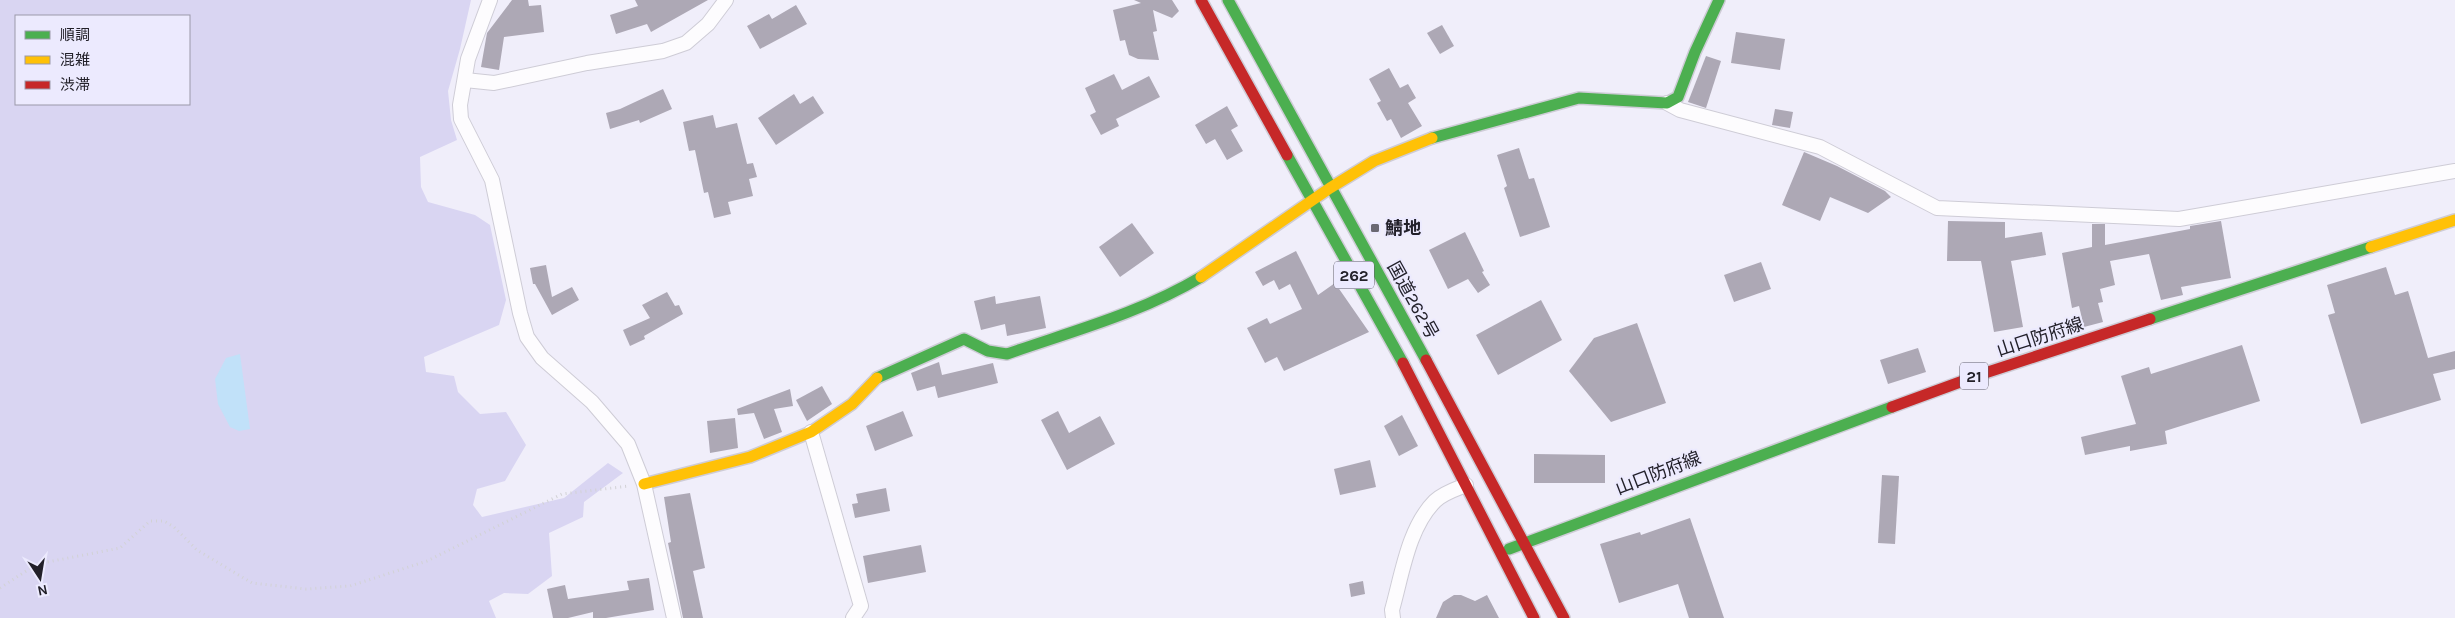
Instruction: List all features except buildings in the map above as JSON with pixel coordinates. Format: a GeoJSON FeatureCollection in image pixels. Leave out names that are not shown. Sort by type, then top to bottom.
{"type":"FeatureCollection","features":[{"type":"Feature","properties":{"kind":"main road","name":"262"},"geometry":{"type":"LineString","coordinates":[[1201,0],[1398,353],[1534,618]]}},
{"type":"Feature","properties":{"kind":"main road","name":"国道262号"},"geometry":{"type":"LineString","coordinates":[[1228,0],[1428,363],[1564,618]]}},
{"type":"Feature","properties":{"kind":"main road"},"geometry":{"type":"LineString","coordinates":[[644,484],[750,457],[811,432],[852,404],[873,380],[900,366],[964,339],[988,351],[1007,354],[1137,309],[1172,294],[1222,264],[1330,188],[1374,161],[1432,138],[1579,98],[1656,104],[1667,103],[1678,97],[1682,90],[1695,52],[1719,0]]}},
{"type":"Feature","properties":{"kind":"main road","name":"山口防府線"},"geometry":{"type":"LineString","coordinates":[[1500,554],[1524,542],[1982,374],[2455,220]]}},
{"type":"Feature","properties":{"kind":"street"},"geometry":{"type":"LineString","coordinates":[[490,0],[468,59],[460,105],[461,119],[492,180],[500,208],[520,313],[527,337],[542,358],[592,402],[628,444],[644,484],[674,618]]}},
{"type":"Feature","properties":{"kind":"street"},"geometry":{"type":"LineString","coordinates":[[465,80],[494,83],[509,81],[587,63],[663,51],[686,43],[708,24],[726,0]]}},
{"type":"Feature","properties":{"kind":"street"},"geometry":{"type":"LineString","coordinates":[[1667,103],[1680,110],[1820,147],[1938,208],[2179,219],[2455,171]]}},
{"type":"Feature","properties":{"kind":"street"},"geometry":{"type":"LineString","coordinates":[[811,432],[862,606],[853,618]]}},
{"type":"Feature","properties":{"kind":"street"},"geometry":{"type":"LineString","coordinates":[[1393,618],[1392,610],[1414,536],[1422,520],[1436,500],[1466,485]]}},
{"type":"Feature","properties":{"kind":"path"},"geometry":{"type":"LineString","coordinates":[[0,588],[37,564],[120,548],[150,521],[164,521],[174,527],[197,550],[252,583],[306,589],[350,586],[427,561],[562,494],[644,484]]}},
{"type":"Feature","properties":{"kind":"shaded area"},"geometry":{"type":"Polygon","coordinates":[[[0,0],[471,0],[448,91],[451,120],[457,140],[420,157],[421,187],[428,202],[475,215],[490,225],[506,300],[499,325],[424,357],[426,372],[454,376],[458,392],[480,414],[506,412],[526,445],[505,481],[477,489],[473,505],[482,517],[564,498],[608,463],[623,473],[584,502],[583,517],[549,533],[552,576],[528,594],[504,593],[489,601],[496,618],[0,618],[0,0]]]}},
{"type":"Feature","properties":{"kind":"water"},"geometry":{"type":"Polygon","coordinates":[[[240,354],[250,429],[239,431],[230,427],[218,404],[215,379],[226,358],[240,354]]]}},
{"type":"Feature","properties":{"kind":"traffic: fast"},"geometry":{"type":"LineString","coordinates":[[1228,0],[1426,360]]}},
{"type":"Feature","properties":{"kind":"traffic: fast"},"geometry":{"type":"LineString","coordinates":[[1432,138],[1579,98],[1667,103],[1678,97],[1695,52],[1719,0]]}},
{"type":"Feature","properties":{"kind":"traffic: fast"},"geometry":{"type":"LineString","coordinates":[[1287,155],[1403,363]]}},
{"type":"Feature","properties":{"kind":"traffic: fast"},"geometry":{"type":"LineString","coordinates":[[2150,319],[2371,247]]}},
{"type":"Feature","properties":{"kind":"traffic: fast"},"geometry":{"type":"LineString","coordinates":[[877,378],[964,339],[988,351],[1007,354],[1131,311],[1178,290],[1201,277]]}},
{"type":"Feature","properties":{"kind":"traffic: fast"},"geometry":{"type":"LineString","coordinates":[[1509,549],[1892,407]]}},
{"type":"Feature","properties":{"kind":"traffic: slow"},"geometry":{"type":"LineString","coordinates":[[1201,277],[1330,188],[1374,161],[1432,138]]}},
{"type":"Feature","properties":{"kind":"traffic: slow"},"geometry":{"type":"LineString","coordinates":[[2371,247],[2455,220]]}},
{"type":"Feature","properties":{"kind":"traffic: slow"},"geometry":{"type":"LineString","coordinates":[[644,484],[750,457],[811,432],[852,404],[877,378]]}},
{"type":"Feature","properties":{"kind":"traffic: jam"},"geometry":{"type":"LineString","coordinates":[[1201,0],[1287,155]]}},
{"type":"Feature","properties":{"kind":"traffic: jam"},"geometry":{"type":"LineString","coordinates":[[1892,407],[1982,374],[2150,319]]}},
{"type":"Feature","properties":{"kind":"traffic: jam"},"geometry":{"type":"LineString","coordinates":[[1426,360],[1564,618]]}},
{"type":"Feature","properties":{"kind":"traffic: jam"},"geometry":{"type":"LineString","coordinates":[[1403,363],[1534,618]]}},
{"type":"Feature","properties":{"kind":"place","name":"鯖地"},"geometry":{"type":"Point","coordinates":[1375,228]}}]}
